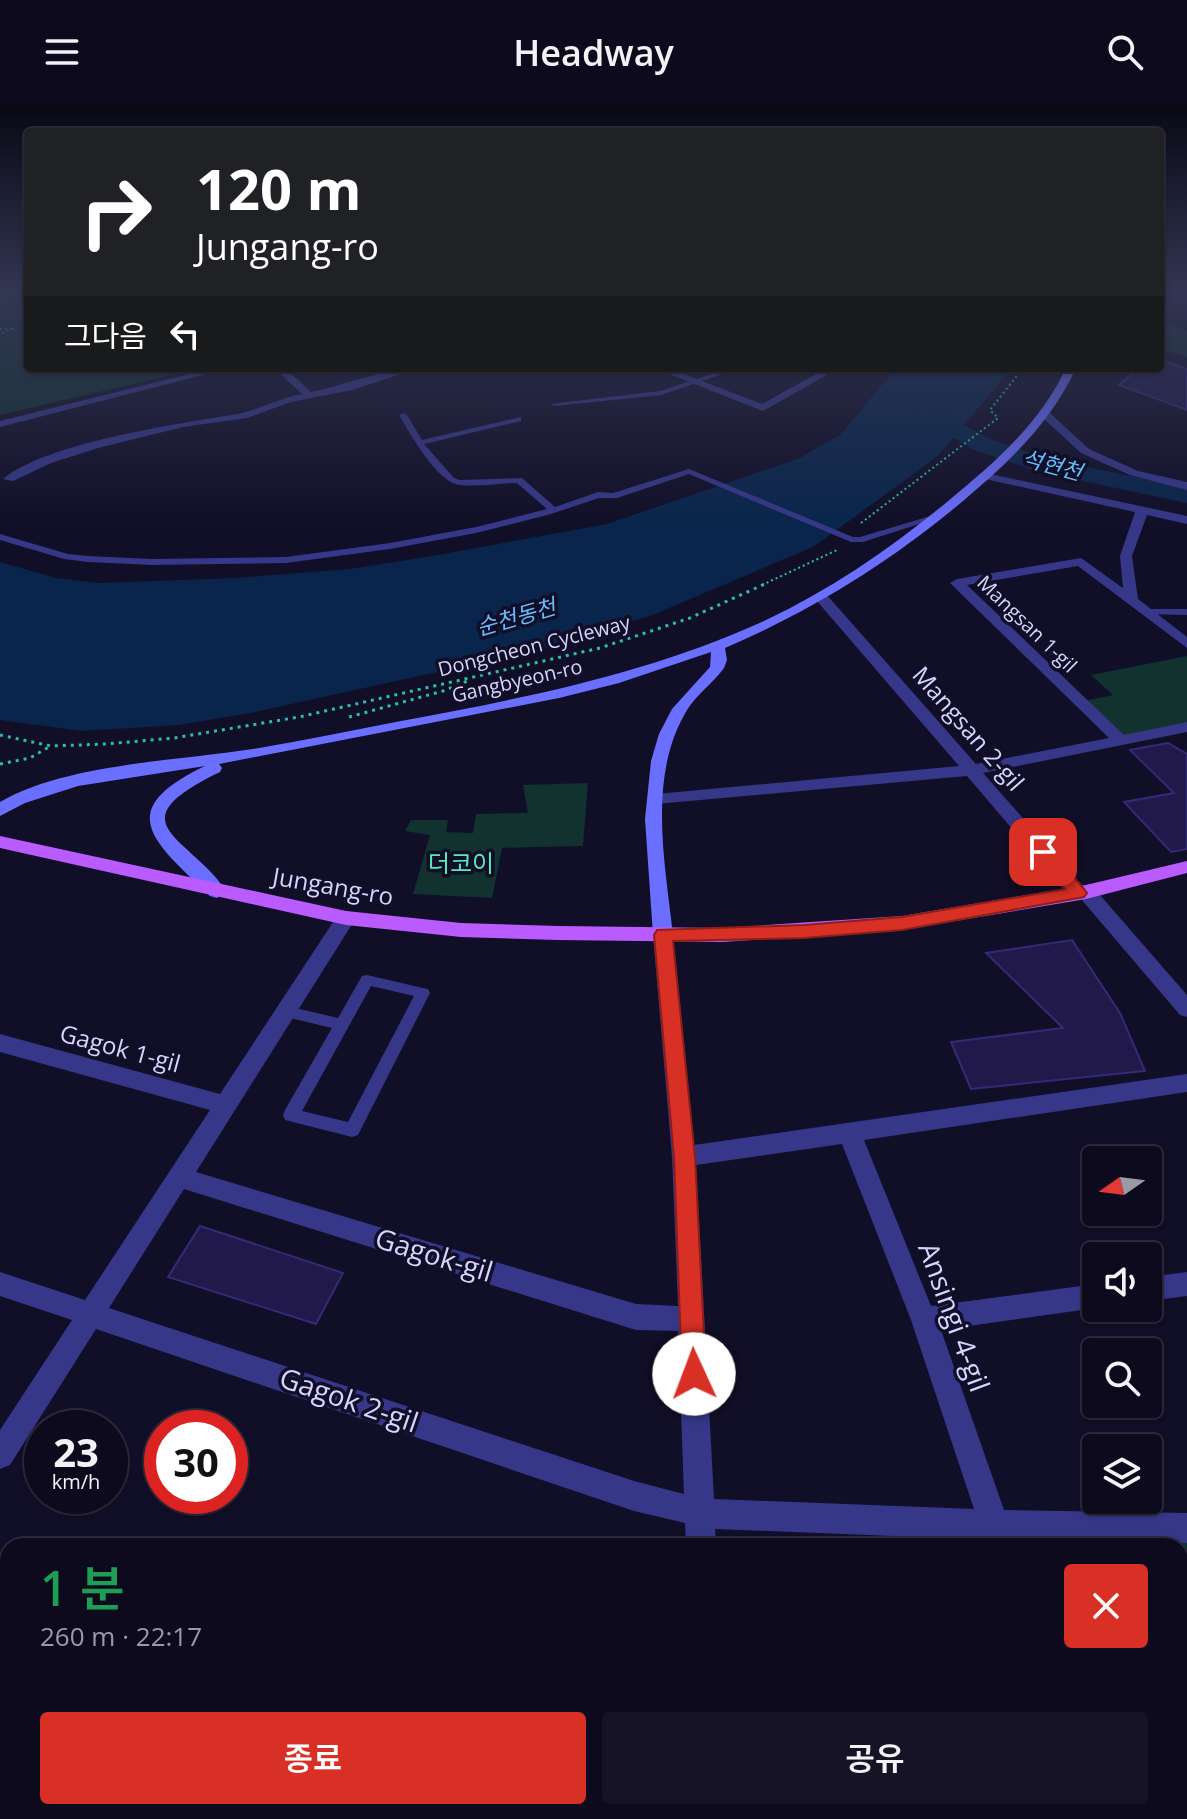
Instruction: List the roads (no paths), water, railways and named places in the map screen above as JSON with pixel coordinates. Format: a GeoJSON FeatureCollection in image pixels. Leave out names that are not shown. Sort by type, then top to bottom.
{"type":"FeatureCollection","features":[{"type":"Feature","properties":{"kind":"main road"},"geometry":{"type":"LineString","coordinates":[[1046,415],[1069,372]]}},
{"type":"Feature","properties":{"kind":"main road","name":"Gangbyeon-ro"},"geometry":{"type":"LineString","coordinates":[[0,810],[27,795],[51,788],[246,755],[535,700],[717,644],[821,597],[885,558],[990,472],[1037,428],[1046,415]]}},
{"type":"Feature","properties":{"kind":"main road"},"geometry":{"type":"LineString","coordinates":[[663,935],[657,867],[656,799],[664,741],[681,709],[717,668],[720,653],[717,644]]}},
{"type":"Feature","properties":{"kind":"main road"},"geometry":{"type":"LineString","coordinates":[[217,891],[159,832],[155,814],[160,799],[182,781],[246,755]]}},
{"type":"Feature","properties":{"kind":"main road","name":"Jungang-ro"},"geometry":{"type":"LineString","coordinates":[[0,842],[346,918],[461,930],[663,935],[736,935],[902,923],[1082,892],[1187,867]]}},
{"type":"Feature","properties":{"kind":"street"},"geometry":{"type":"LineString","coordinates":[[0,424],[209,372]]}},
{"type":"Feature","properties":{"kind":"street"},"geometry":{"type":"LineString","coordinates":[[283,372],[308,394]]}},
{"type":"Feature","properties":{"kind":"street"},"geometry":{"type":"LineString","coordinates":[[9,479],[47,461],[94,446],[183,424],[243,416],[308,394],[348,388],[401,372]]}},
{"type":"Feature","properties":{"kind":"street"},"geometry":{"type":"LineString","coordinates":[[669,372],[763,408],[827,372]]}},
{"type":"Feature","properties":{"kind":"street"},"geometry":{"type":"LineString","coordinates":[[1046,415],[1085,451],[1134,473],[1187,486]]}},
{"type":"Feature","properties":{"kind":"street"},"geometry":{"type":"LineString","coordinates":[[990,472],[1187,520]]}},
{"type":"Feature","properties":{"kind":"street"},"geometry":{"type":"LineString","coordinates":[[1131,600],[1126,556],[1142,511]]}},
{"type":"Feature","properties":{"kind":"street","name":"Mangsan 1-gil"},"geometry":{"type":"LineString","coordinates":[[1120,740],[957,583],[1081,562],[1187,644]]}},
{"type":"Feature","properties":{"kind":"street","name":"Mangsan 2-gil"},"geometry":{"type":"LineString","coordinates":[[821,597],[1187,1009]]}},
{"type":"Feature","properties":{"kind":"street"},"geometry":{"type":"LineString","coordinates":[[656,799],[973,770],[1187,727]]}},
{"type":"Feature","properties":{"kind":"street"},"geometry":{"type":"LineString","coordinates":[[0,1455],[346,918]]}},
{"type":"Feature","properties":{"kind":"street"},"geometry":{"type":"LineString","coordinates":[[663,935],[684,1157],[701,1538]]}},
{"type":"Feature","properties":{"kind":"street","name":"Gagok 1-gil"},"geometry":{"type":"LineString","coordinates":[[0,1043],[225,1105]]}},
{"type":"Feature","properties":{"kind":"street"},"geometry":{"type":"LineString","coordinates":[[684,1157],[1187,1083]]}},
{"type":"Feature","properties":{"kind":"street","name":"Ansingi 4-gil"},"geometry":{"type":"LineString","coordinates":[[849,1132],[924,1320],[994,1525]]}},
{"type":"Feature","properties":{"kind":"street","name":"Gagok-gil"},"geometry":{"type":"LineString","coordinates":[[179,1177],[636,1317],[692,1319]]}},
{"type":"Feature","properties":{"kind":"street","name":"Gagok 2-gil"},"geometry":{"type":"LineString","coordinates":[[0,1284],[634,1496],[699,1512],[745,1517],[1187,1528]]}},
{"type":"Feature","properties":{"kind":"street"},"geometry":{"type":"LineString","coordinates":[[1162,1287],[1187,1284]]}},
{"type":"Feature","properties":{"kind":"street"},"geometry":{"type":"LineString","coordinates":[[924,1320],[1082,1298]]}},
{"type":"Feature","properties":{"kind":"lane"},"geometry":{"type":"LineString","coordinates":[[554,404],[652,395],[726,372]]}},
{"type":"Feature","properties":{"kind":"lane"},"geometry":{"type":"LineString","coordinates":[[403,415],[419,443],[451,480],[459,483],[519,480],[553,510]]}},
{"type":"Feature","properties":{"kind":"lane"},"geometry":{"type":"LineString","coordinates":[[419,443],[518,419]]}},
{"type":"Feature","properties":{"kind":"lane"},"geometry":{"type":"LineString","coordinates":[[0,537],[54,554],[88,559],[248,562],[390,546],[553,510],[598,495],[614,496],[689,471],[851,539],[860,540],[937,517]]}},
{"type":"Feature","properties":{"kind":"lane"},"geometry":{"type":"LineString","coordinates":[[1144,611],[1187,612]]}},
{"type":"Feature","properties":{"kind":"lane"},"geometry":{"type":"LineString","coordinates":[[367,980],[423,993],[352,1130],[291,1115],[342,1025],[367,980]]}},
{"type":"Feature","properties":{"kind":"lane"},"geometry":{"type":"LineString","coordinates":[[287,1012],[342,1025]]}},
{"type":"Feature","properties":{"kind":"water","name":"순천동천"},"geometry":{"type":"Polygon","coordinates":[[[893,372],[1009,372],[939,455],[815,546],[655,614],[569,643],[251,713],[179,725],[81,731],[0,720],[0,562],[56,578],[99,583],[236,578],[350,569],[607,524],[800,458],[841,434],[893,372]]]}},
{"type":"Feature","properties":{"kind":"waterway","name":"석현천"},"geometry":{"type":"LineString","coordinates":[[926,411],[981,444],[1044,466],[1187,495]]}},
{"type":"Feature","properties":{"kind":"park label","name":"더코이"},"geometry":{"type":"Point","coordinates":[461,864]}}]}
